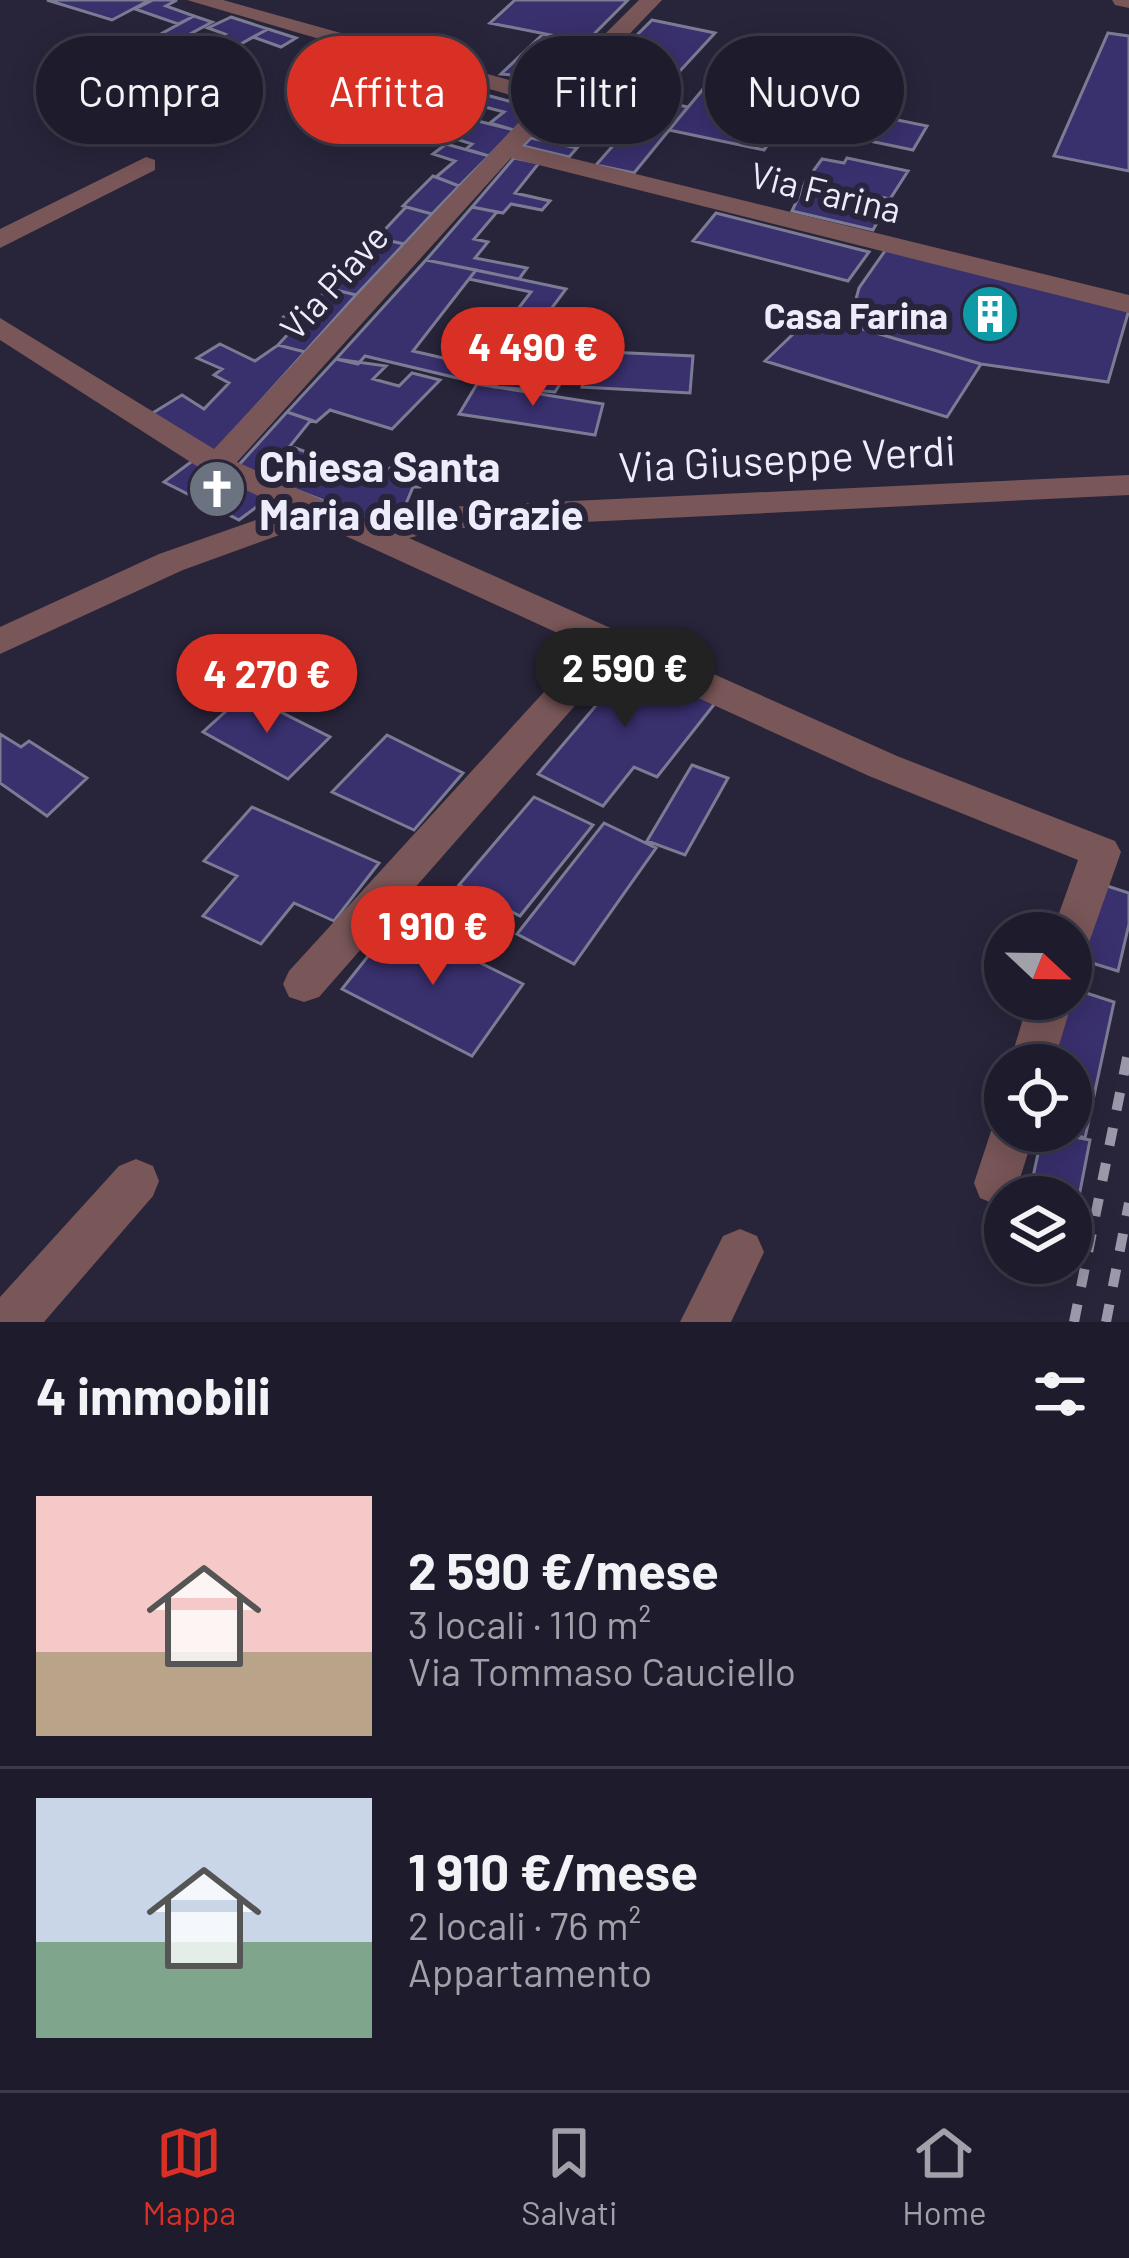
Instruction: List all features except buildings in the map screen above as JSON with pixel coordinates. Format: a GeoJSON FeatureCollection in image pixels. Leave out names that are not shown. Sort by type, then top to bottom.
{"type":"FeatureCollection","features":[{"type":"Feature","properties":{"kind":"street"},"geometry":{"type":"LineString","coordinates":[[198,0],[511,88]]}},
{"type":"Feature","properties":{"kind":"street","name":"Via Piave"},"geometry":{"type":"LineString","coordinates":[[616,36],[651,0]]}},
{"type":"Feature","properties":{"kind":"street","name":"Via Piave"},"geometry":{"type":"LineString","coordinates":[[217,465],[511,143]]}},
{"type":"Feature","properties":{"kind":"street","name":"Via Farina"},"geometry":{"type":"LineString","coordinates":[[505,149],[1129,304]]}},
{"type":"Feature","properties":{"kind":"street"},"geometry":{"type":"LineString","coordinates":[[0,240],[146,165]]}},
{"type":"Feature","properties":{"kind":"street"},"geometry":{"type":"LineString","coordinates":[[0,327],[217,465],[883,766],[1100,852],[1080,912]]}},
{"type":"Feature","properties":{"kind":"street","name":"Via Giuseppe Verdi"},"geometry":{"type":"LineString","coordinates":[[380,535],[445,518],[1129,485]]}},
{"type":"Feature","properties":{"kind":"street"},"geometry":{"type":"LineString","coordinates":[[0,642],[171,562],[314,511]]}},
{"type":"Feature","properties":{"kind":"street"},"geometry":{"type":"LineString","coordinates":[[304,984],[611,641]]}},
{"type":"Feature","properties":{"kind":"street"},"geometry":{"type":"LineString","coordinates":[[11,1322],[136,1181]]}},
{"type":"Feature","properties":{"kind":"street"},"geometry":{"type":"LineString","coordinates":[[705,1322],[740,1252]]}},
{"type":"Feature","properties":{"kind":"railway"},"geometry":{"type":"LineString","coordinates":[[1074,1322],[1129,1048]]}},
{"type":"Feature","properties":{"kind":"railway"},"geometry":{"type":"LineString","coordinates":[[1106,1322],[1129,1203]]}},
{"type":"Feature","properties":{"kind":"place","name":"Casa Farina"},"geometry":{"type":"Point","coordinates":[990,314]}},
{"type":"Feature","properties":{"kind":"place","name":"Chiesa Santa Maria delle Grazie"},"geometry":{"type":"Point","coordinates":[217,489]}}]}
